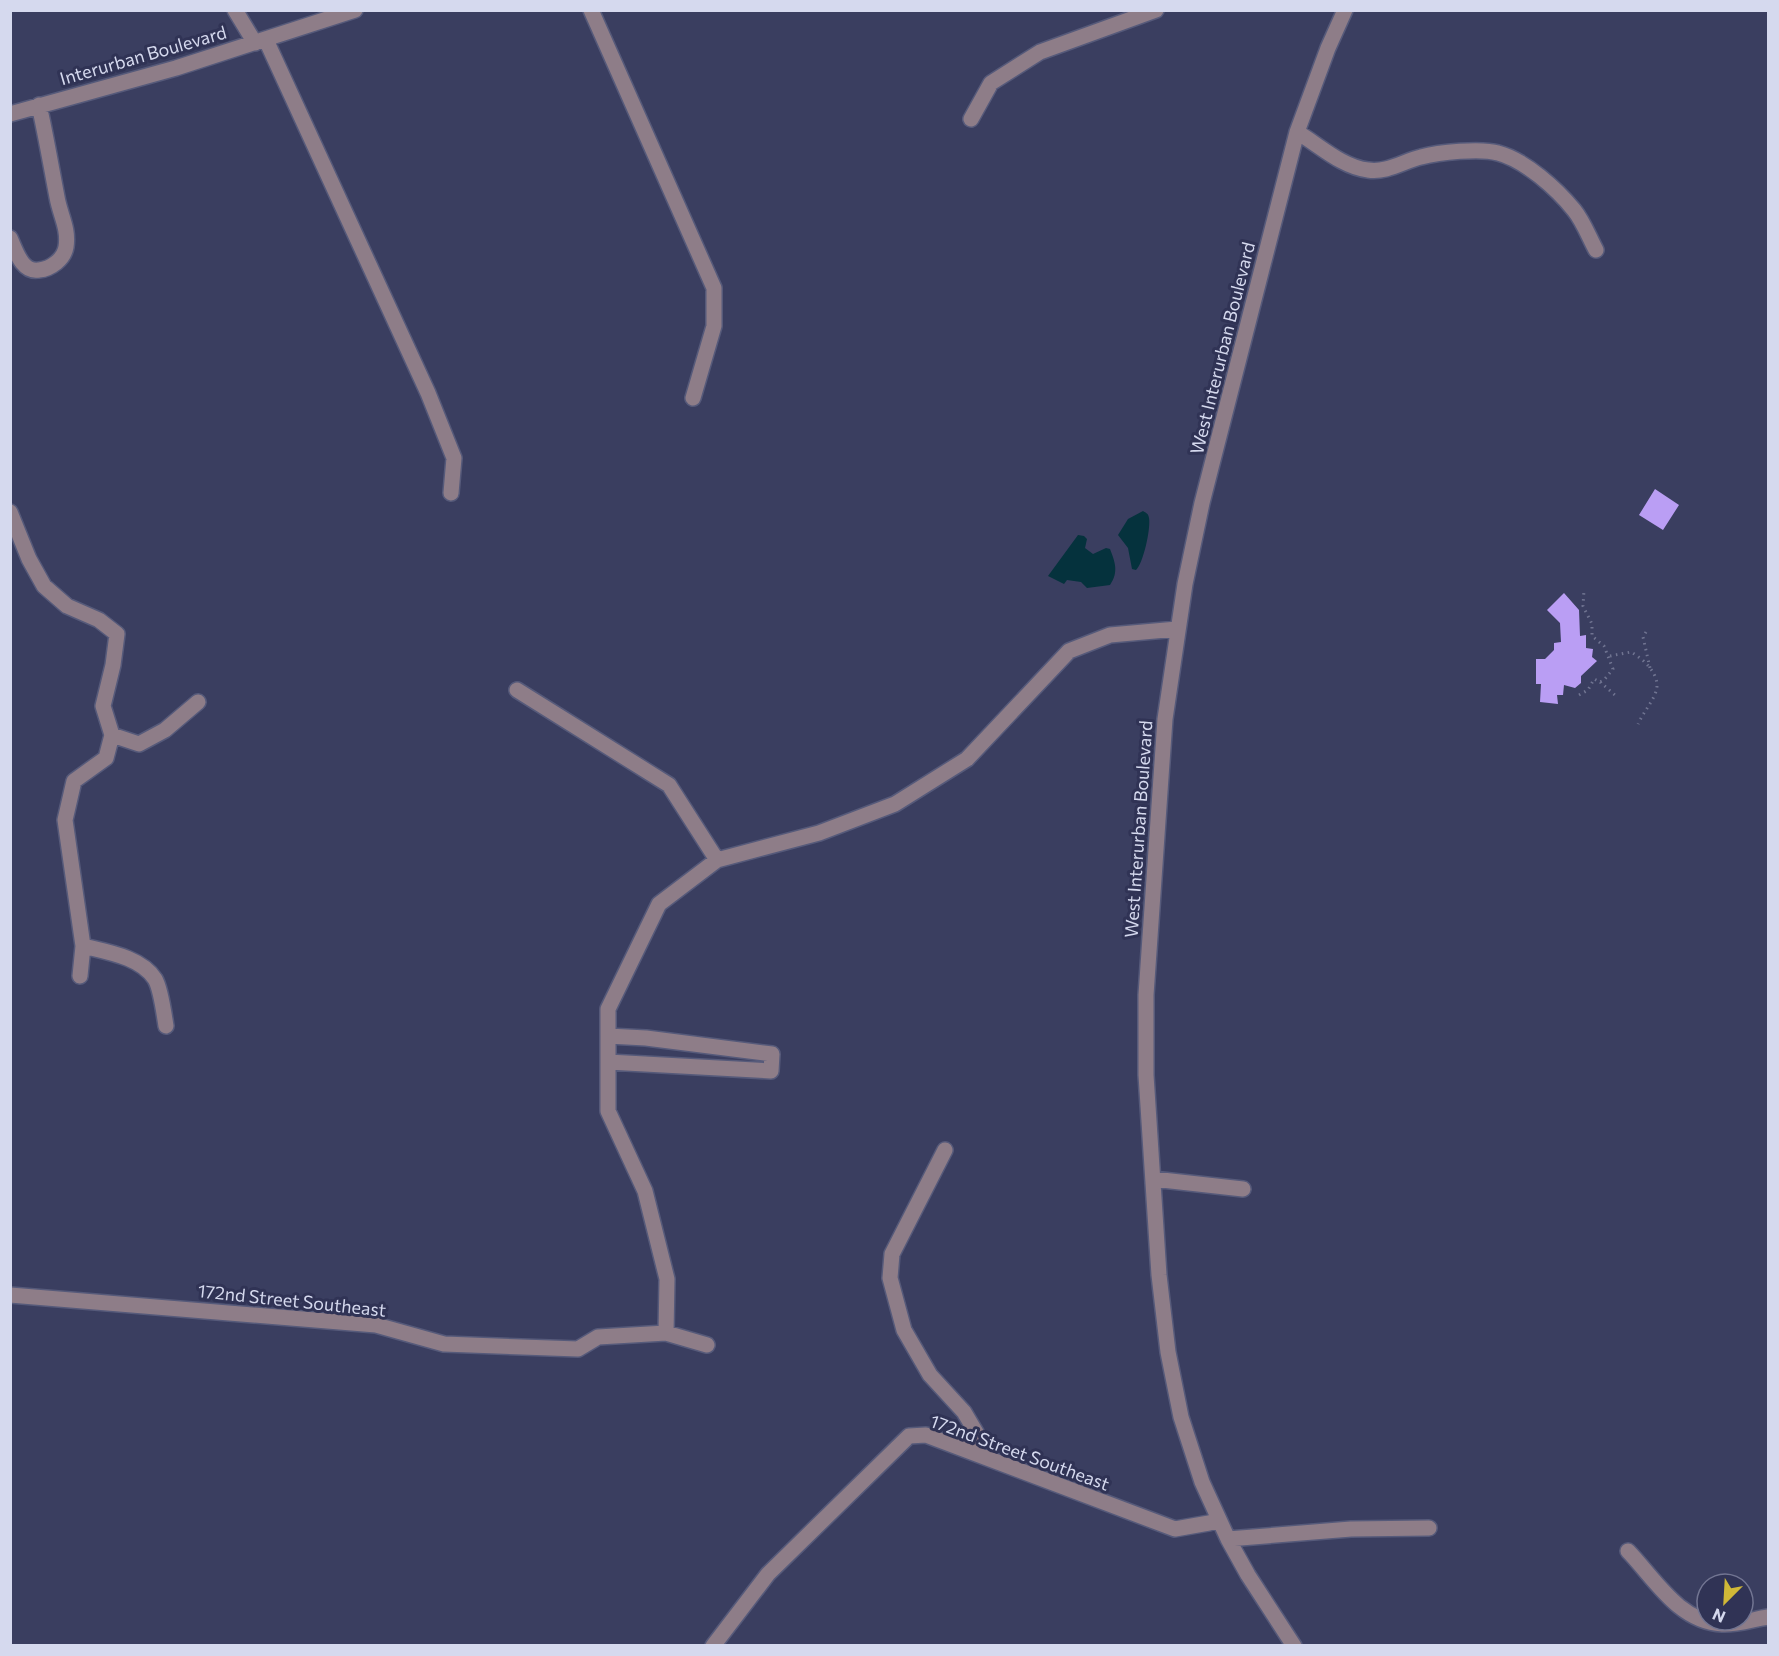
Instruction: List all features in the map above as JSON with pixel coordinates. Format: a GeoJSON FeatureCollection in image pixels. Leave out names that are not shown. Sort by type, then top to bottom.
{"type":"FeatureCollection","features":[{"type":"Feature","properties":{"kind":"street"},"geometry":{"type":"LineString","coordinates":[[235,10],[260,41],[428,393],[454,458],[451,493]]}},
{"type":"Feature","properties":{"kind":"street","name":"Interurban Boulevard"},"geometry":{"type":"LineString","coordinates":[[10,114],[176,68],[356,10]]}},
{"type":"Feature","properties":{"kind":"street"},"geometry":{"type":"LineString","coordinates":[[591,10],[714,288],[714,326],[693,398]]}},
{"type":"Feature","properties":{"kind":"street"},"geometry":{"type":"LineString","coordinates":[[971,119],[991,83],[1040,52],[1156,10]]}},
{"type":"Feature","properties":{"kind":"street","name":"West Interurban Boulevard"},"geometry":{"type":"LineString","coordinates":[[1294,1646],[1228,1539],[1202,1482],[1181,1417],[1170,1363],[1159,1275],[1146,1075],[1146,995],[1165,719],[1177,630],[1202,503],[1296,132],[1345,10]]}},
{"type":"Feature","properties":{"kind":"street"},"geometry":{"type":"LineString","coordinates":[[10,238],[21,261],[31,270],[36,271],[53,265],[66,249],[67,229],[57,200],[52,161],[39,105]]}},
{"type":"Feature","properties":{"kind":"street"},"geometry":{"type":"LineString","coordinates":[[1296,132],[1349,165],[1370,171],[1392,168],[1422,156],[1476,151],[1499,153],[1526,166],[1551,186],[1576,211],[1596,250]]}},
{"type":"Feature","properties":{"kind":"street"},"geometry":{"type":"LineString","coordinates":[[10,512],[29,559],[44,586],[67,606],[99,620],[117,634],[113,665],[103,706],[112,735],[106,758],[74,782],[65,820],[83,946],[80,976]]}},
{"type":"Feature","properties":{"kind":"street"},"geometry":{"type":"LineString","coordinates":[[666,1333],[667,1279],[645,1191],[608,1111],[608,1009],[659,904],[717,860],[819,833],[895,804],[967,759],[1069,651],[1110,635],[1177,630]]}},
{"type":"Feature","properties":{"kind":"street"},"geometry":{"type":"LineString","coordinates":[[517,690],[669,785],[717,860]]}},
{"type":"Feature","properties":{"kind":"street"},"geometry":{"type":"LineString","coordinates":[[112,735],[139,744],[165,730],[198,702]]}},
{"type":"Feature","properties":{"kind":"street"},"geometry":{"type":"LineString","coordinates":[[83,946],[108,952],[142,966],[156,980],[166,1026]]}},
{"type":"Feature","properties":{"kind":"street"},"geometry":{"type":"LineString","coordinates":[[608,1036],[646,1038],[772,1054],[771,1071],[608,1062]]}},
{"type":"Feature","properties":{"kind":"street"},"geometry":{"type":"LineString","coordinates":[[945,1150],[892,1254],[890,1278],[904,1330],[930,1375],[964,1412],[977,1434],[977,1454]]}},
{"type":"Feature","properties":{"kind":"street"},"geometry":{"type":"LineString","coordinates":[[1153,1179],[1243,1189]]}},
{"type":"Feature","properties":{"kind":"street","name":"172nd Street Southeast"},"geometry":{"type":"LineString","coordinates":[[10,1296],[376,1325],[444,1344],[578,1349],[598,1337],[666,1333],[707,1345]]}},
{"type":"Feature","properties":{"kind":"street","name":"172nd Street Southeast"},"geometry":{"type":"LineString","coordinates":[[713,1646],[768,1574],[909,1436],[926,1435],[1175,1529],[1209,1524],[1219,1520]]}},
{"type":"Feature","properties":{"kind":"street"},"geometry":{"type":"LineString","coordinates":[[1228,1539],[1351,1529],[1429,1528]]}},
{"type":"Feature","properties":{"kind":"street"},"geometry":{"type":"LineString","coordinates":[[1628,1551],[1662,1591],[1689,1613],[1720,1624],[1768,1617]]}},
{"type":"Feature","properties":{"kind":"path"},"geometry":{"type":"LineString","coordinates":[[1584,590],[1583,606],[1592,624],[1592,636],[1604,646],[1613,669],[1605,680],[1600,682]]}},
{"type":"Feature","properties":{"kind":"path"},"geometry":{"type":"LineString","coordinates":[[1646,632],[1643,637],[1650,668]]}},
{"type":"Feature","properties":{"kind":"path"},"geometry":{"type":"LineString","coordinates":[[1609,656],[1631,652],[1650,668],[1656,677],[1655,695],[1638,723]]}},
{"type":"Feature","properties":{"kind":"path"},"geometry":{"type":"LineString","coordinates":[[1579,695],[1588,690],[1594,679],[1615,695]]}},
{"type":"Feature","properties":{"kind":"water"},"geometry":{"type":"Polygon","coordinates":[[[1143,511],[1149,516],[1149,530],[1144,554],[1136,570],[1132,569],[1128,548],[1118,535],[1128,519],[1143,511]]]}},
{"type":"Feature","properties":{"kind":"water"},"geometry":{"type":"Polygon","coordinates":[[[1078,535],[1087,539],[1085,548],[1093,554],[1106,548],[1110,549],[1115,571],[1110,585],[1087,588],[1081,582],[1067,580],[1064,584],[1048,576],[1078,535]]]}},
{"type":"Feature","properties":{"kind":"building"},"geometry":{"type":"Polygon","coordinates":[[[1655,489],[1679,505],[1663,530],[1639,515],[1655,489]]]}},
{"type":"Feature","properties":{"kind":"building"},"geometry":{"type":"Polygon","coordinates":[[[1564,593],[1579,610],[1580,636],[1586,635],[1586,648],[1593,649],[1592,657],[1597,661],[1581,676],[1581,683],[1575,688],[1564,685],[1563,695],[1557,695],[1558,704],[1540,702],[1541,684],[1536,684],[1536,659],[1545,659],[1554,650],[1554,643],[1561,642],[1560,623],[1547,610],[1564,593]]]}}]}
